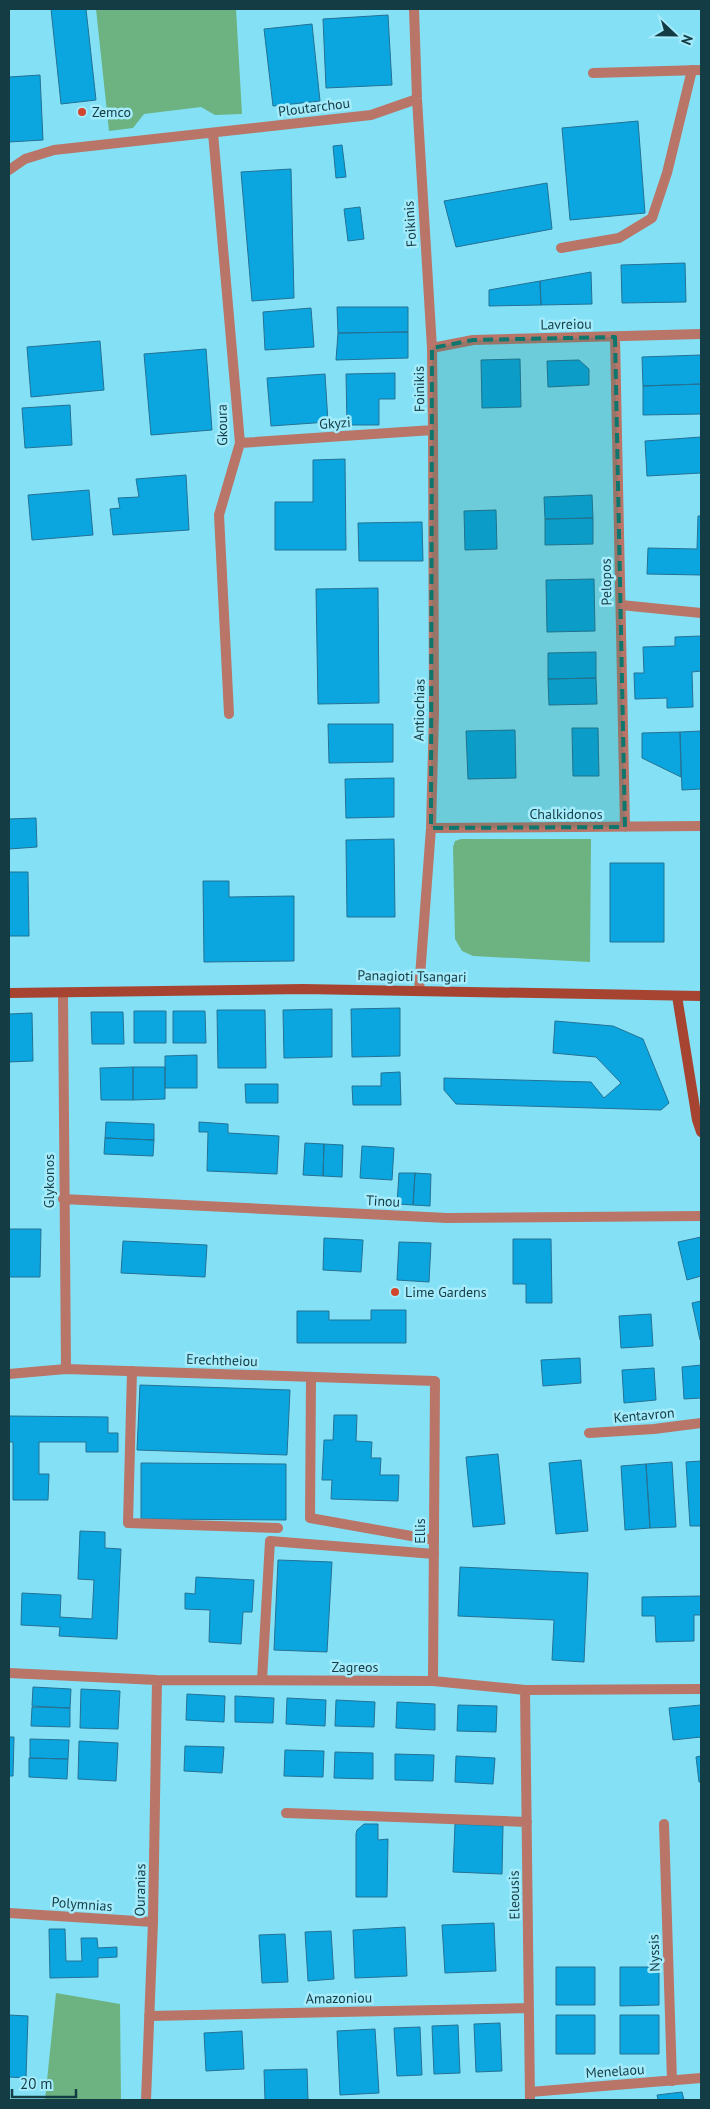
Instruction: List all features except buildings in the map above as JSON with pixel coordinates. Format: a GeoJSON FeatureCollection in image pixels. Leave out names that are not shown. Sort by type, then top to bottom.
{"type":"FeatureCollection","features":[{"type":"Feature","properties":{"kind":"main road","name":"Panagioti Tsangari"},"geometry":{"type":"LineString","coordinates":[[9,994],[303,989],[701,996]]}},
{"type":"Feature","properties":{"kind":"main road"},"geometry":{"type":"LineString","coordinates":[[677,996],[697,1120],[701,1132]]}},
{"type":"Feature","properties":{"kind":"street","name":"Foikinis"},"geometry":{"type":"LineString","coordinates":[[414,9],[416,98],[432,348]]}},
{"type":"Feature","properties":{"kind":"street"},"geometry":{"type":"LineString","coordinates":[[561,248],[619,238],[652,218],[667,174],[697,70],[593,74]]}},
{"type":"Feature","properties":{"kind":"street","name":"Ploutarchou"},"geometry":{"type":"LineString","coordinates":[[9,170],[25,159],[54,150],[371,114],[416,98]]}},
{"type":"Feature","properties":{"kind":"street","name":"Gkoura"},"geometry":{"type":"LineString","coordinates":[[213,133],[240,443],[219,515],[229,714]]}},
{"type":"Feature","properties":{"kind":"street","name":"Lavreiou"},"geometry":{"type":"LineString","coordinates":[[432,348],[473,340],[701,334]]}},
{"type":"Feature","properties":{"kind":"street","name":"Pelopos"},"geometry":{"type":"LineString","coordinates":[[615,337],[625,827]]}},
{"type":"Feature","properties":{"kind":"street","name":"Foinikis"},"geometry":{"type":"LineString","coordinates":[[432,348],[433,430]]}},
{"type":"Feature","properties":{"kind":"street","name":"Gkyzi"},"geometry":{"type":"LineString","coordinates":[[240,443],[433,430]]}},
{"type":"Feature","properties":{"kind":"street","name":"Antiochias"},"geometry":{"type":"LineString","coordinates":[[419,990],[431,828],[434,712],[433,430]]}},
{"type":"Feature","properties":{"kind":"street"},"geometry":{"type":"LineString","coordinates":[[620,605],[701,613]]}},
{"type":"Feature","properties":{"kind":"street","name":"Chalkidonos"},"geometry":{"type":"LineString","coordinates":[[431,828],[701,826]]}},
{"type":"Feature","properties":{"kind":"street","name":"Glykonos"},"geometry":{"type":"LineString","coordinates":[[63,993],[63,1199],[66,1369]]}},
{"type":"Feature","properties":{"kind":"street","name":"Tinou"},"geometry":{"type":"LineString","coordinates":[[63,1199],[447,1218],[701,1216]]}},
{"type":"Feature","properties":{"kind":"street","name":"Erechtheiou"},"geometry":{"type":"LineString","coordinates":[[9,1374],[66,1369],[435,1381]]}},
{"type":"Feature","properties":{"kind":"street"},"geometry":{"type":"LineString","coordinates":[[132,1371],[128,1524],[278,1528]]}},
{"type":"Feature","properties":{"kind":"street"},"geometry":{"type":"LineString","coordinates":[[311,1377],[310,1518],[434,1540]]}},
{"type":"Feature","properties":{"kind":"street","name":"Ellis"},"geometry":{"type":"LineString","coordinates":[[433,1681],[435,1381]]}},
{"type":"Feature","properties":{"kind":"street","name":"Kentavron"},"geometry":{"type":"LineString","coordinates":[[589,1433],[654,1429],[701,1423]]}},
{"type":"Feature","properties":{"kind":"street"},"geometry":{"type":"LineString","coordinates":[[262,1680],[270,1541],[434,1554]]}},
{"type":"Feature","properties":{"kind":"street","name":"Zagreos"},"geometry":{"type":"LineString","coordinates":[[9,1673],[157,1680],[433,1681],[524,1690],[701,1690]]}},
{"type":"Feature","properties":{"kind":"street","name":"Ouranias"},"geometry":{"type":"LineString","coordinates":[[146,2100],[153,1922],[157,1680]]}},
{"type":"Feature","properties":{"kind":"street","name":"Eleousis"},"geometry":{"type":"LineString","coordinates":[[524,1690],[530,2096]]}},
{"type":"Feature","properties":{"kind":"street"},"geometry":{"type":"LineString","coordinates":[[286,1813],[527,1822]]}},
{"type":"Feature","properties":{"kind":"street","name":"Nyssis"},"geometry":{"type":"LineString","coordinates":[[664,1824],[672,2080]]}},
{"type":"Feature","properties":{"kind":"street","name":"Polymnias"},"geometry":{"type":"LineString","coordinates":[[9,1913],[153,1922]]}},
{"type":"Feature","properties":{"kind":"street","name":"Amazoniou"},"geometry":{"type":"LineString","coordinates":[[149,2016],[529,2008]]}},
{"type":"Feature","properties":{"kind":"street","name":"Menelaou"},"geometry":{"type":"LineString","coordinates":[[530,2096],[701,2078]]}},
{"type":"Feature","properties":{"kind":"highlighted area"},"geometry":{"type":"Polygon","coordinates":[[[615,337],[625,827],[431,828],[432,348],[473,340],[615,337]]]}},
{"type":"Feature","properties":{"kind":"green space"},"geometry":{"type":"Polygon","coordinates":[[[96,9],[236,9],[242,114],[215,115],[201,107],[144,114],[133,128],[109,131],[96,9]]]}},
{"type":"Feature","properties":{"kind":"green space"},"geometry":{"type":"Polygon","coordinates":[[[461,839],[591,839],[590,962],[473,956],[462,951],[455,939],[453,847],[455,841],[461,839]]]}},
{"type":"Feature","properties":{"kind":"green space"},"geometry":{"type":"Polygon","coordinates":[[[56,1993],[120,2004],[121,2100],[45,2100],[56,1993]]]}},
{"type":"Feature","properties":{"kind":"place","name":"Zemco"},"geometry":{"type":"Point","coordinates":[82,112]}},
{"type":"Feature","properties":{"kind":"place","name":"Lime Gardens"},"geometry":{"type":"Point","coordinates":[395,1292]}}]}
